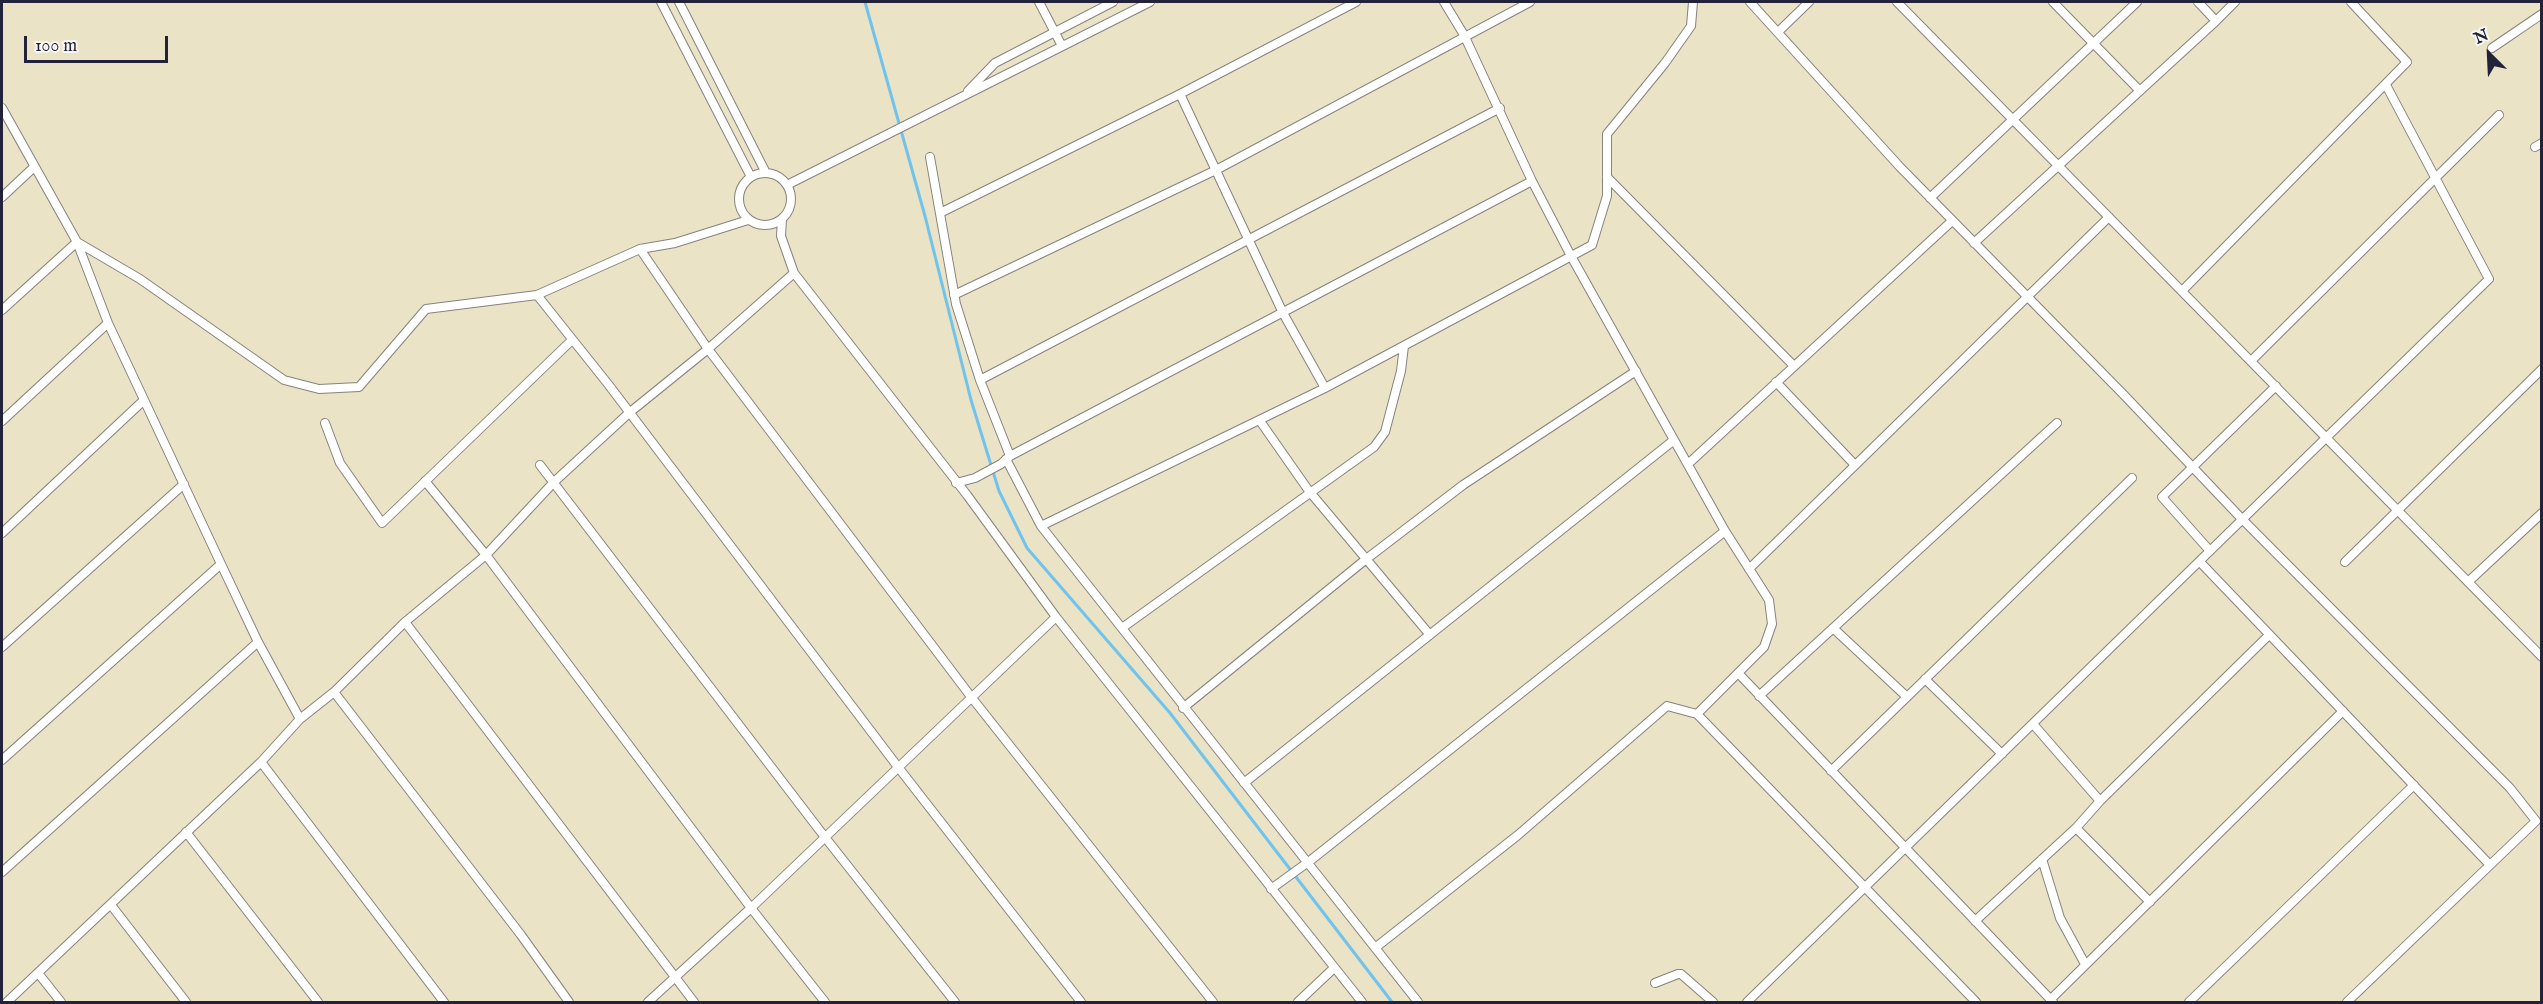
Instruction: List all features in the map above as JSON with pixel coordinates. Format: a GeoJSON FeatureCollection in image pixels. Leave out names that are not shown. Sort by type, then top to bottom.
{"type":"FeatureCollection","features":[{"type":"Feature","properties":{"kind":"street"},"geometry":{"type":"LineString","coordinates":[[661,2],[751,177]]}},
{"type":"Feature","properties":{"kind":"street"},"geometry":{"type":"LineString","coordinates":[[679,2],[766,173]]}},
{"type":"Feature","properties":{"kind":"street"},"geometry":{"type":"LineString","coordinates":[[1039,2],[1062,46]]}},
{"type":"Feature","properties":{"kind":"street"},"geometry":{"type":"LineString","coordinates":[[962,96],[994,63],[1113,2]]}},
{"type":"Feature","properties":{"kind":"street"},"geometry":{"type":"LineString","coordinates":[[787,185],[1150,2]]}},
{"type":"Feature","properties":{"kind":"street"},"geometry":{"type":"LineString","coordinates":[[940,213],[1180,94],[1356,2]]}},
{"type":"Feature","properties":{"kind":"street"},"geometry":{"type":"LineString","coordinates":[[1444,2],[1464,35],[1500,108],[1532,181],[1571,256],[1725,531],[1769,600],[1773,624],[1764,647],[1697,714]]}},
{"type":"Feature","properties":{"kind":"street"},"geometry":{"type":"LineString","coordinates":[[954,295],[1216,170],[1464,35],[1530,2]]}},
{"type":"Feature","properties":{"kind":"street"},"geometry":{"type":"LineString","coordinates":[[1041,526],[1325,388],[1592,245],[1607,196],[1607,134],[1665,63],[1691,26],[1694,2]]}},
{"type":"Feature","properties":{"kind":"street"},"geometry":{"type":"LineString","coordinates":[[1750,2],[1930,198],[2241,518],[2540,820],[2347,1002]]}},
{"type":"Feature","properties":{"kind":"street"},"geometry":{"type":"LineString","coordinates":[[1778,32],[1809,2]]}},
{"type":"Feature","properties":{"kind":"street"},"geometry":{"type":"LineString","coordinates":[[1897,2],[2541,657]]}},
{"type":"Feature","properties":{"kind":"street"},"geometry":{"type":"LineString","coordinates":[[2053,2],[2140,91]]}},
{"type":"Feature","properties":{"kind":"street"},"geometry":{"type":"LineString","coordinates":[[1930,198],[2137,2]]}},
{"type":"Feature","properties":{"kind":"street"},"geometry":{"type":"LineString","coordinates":[[2198,2],[2216,21]]}},
{"type":"Feature","properties":{"kind":"street"},"geometry":{"type":"LineString","coordinates":[[1974,243],[2236,2]]}},
{"type":"Feature","properties":{"kind":"street"},"geometry":{"type":"LineString","coordinates":[[2182,291],[2407,62],[2351,2]]}},
{"type":"Feature","properties":{"kind":"street"},"geometry":{"type":"LineString","coordinates":[[2492,48],[2541,14]]}},
{"type":"Feature","properties":{"kind":"street"},"geometry":{"type":"LineString","coordinates":[[1747,1002],[2200,562],[2241,518],[2489,279],[2386,85]]}},
{"type":"Feature","properties":{"kind":"street"},"geometry":{"type":"LineString","coordinates":[[1180,94],[1283,313],[1325,388]]}},
{"type":"Feature","properties":{"kind":"street"},"geometry":{"type":"LineString","coordinates":[[2,108],[33,168],[76,242],[108,323],[221,564],[258,642],[300,719]]}},
{"type":"Feature","properties":{"kind":"street"},"geometry":{"type":"LineString","coordinates":[[980,380],[1500,108]]}},
{"type":"Feature","properties":{"kind":"street"},"geometry":{"type":"LineString","coordinates":[[2251,361],[2499,115]]}},
{"type":"Feature","properties":{"kind":"street"},"geometry":{"type":"LineString","coordinates":[[930,157],[954,295],[1006,460],[1041,526],[1305,863],[1418,1002]]}},
{"type":"Feature","properties":{"kind":"street"},"geometry":{"type":"LineString","coordinates":[[2,197],[33,168]]}},
{"type":"Feature","properties":{"kind":"street"},"geometry":{"type":"LineString","coordinates":[[76,242],[140,279],[284,380],[319,389],[359,387],[426,309],[537,296],[640,249],[675,243],[748,219],[764,225],[782,219],[787,213],[791,199],[787,185],[774,174],[766,173],[751,177],[741,189],[740,201],[748,219]]}},
{"type":"Feature","properties":{"kind":"street"},"geometry":{"type":"LineString","coordinates":[[1607,177],[1794,366]]}},
{"type":"Feature","properties":{"kind":"street"},"geometry":{"type":"LineString","coordinates":[[956,483],[975,478],[1532,181]]}},
{"type":"Feature","properties":{"kind":"street"},"geometry":{"type":"LineString","coordinates":[[1749,569],[2109,217]]}},
{"type":"Feature","properties":{"kind":"street"},"geometry":{"type":"LineString","coordinates":[[782,219],[781,236],[794,273],[1056,617],[1362,1002]]}},
{"type":"Feature","properties":{"kind":"street"},"geometry":{"type":"LineString","coordinates":[[1688,464],[1952,220]]}},
{"type":"Feature","properties":{"kind":"street"},"geometry":{"type":"LineString","coordinates":[[2,310],[76,242]]}},
{"type":"Feature","properties":{"kind":"street"},"geometry":{"type":"LineString","coordinates":[[640,249],[708,349],[972,698],[1213,1002]]}},
{"type":"Feature","properties":{"kind":"street"},"geometry":{"type":"LineString","coordinates":[[7,1002],[261,762],[300,719],[334,692],[405,622],[486,555],[554,482],[629,413],[708,349],[794,273]]}},
{"type":"Feature","properties":{"kind":"street"},"geometry":{"type":"LineString","coordinates":[[537,296],[1081,1002]]}},
{"type":"Feature","properties":{"kind":"street"},"geometry":{"type":"LineString","coordinates":[[2,421],[108,323]]}},
{"type":"Feature","properties":{"kind":"street"},"geometry":{"type":"LineString","coordinates":[[325,423],[340,463],[382,522],[572,340]]}},
{"type":"Feature","properties":{"kind":"street"},"geometry":{"type":"LineString","coordinates":[[1122,628],[1309,491],[1374,447],[1385,432],[1401,371],[1404,346]]}},
{"type":"Feature","properties":{"kind":"street"},"geometry":{"type":"LineString","coordinates":[[2345,562],[2541,369]]}},
{"type":"Feature","properties":{"kind":"street"},"geometry":{"type":"LineString","coordinates":[[1183,708],[1365,560],[1463,485],[1636,371]]}},
{"type":"Feature","properties":{"kind":"street"},"geometry":{"type":"LineString","coordinates":[[1776,382],[1855,465]]}},
{"type":"Feature","properties":{"kind":"street"},"geometry":{"type":"LineString","coordinates":[[2210,550],[2162,497],[2276,386]]}},
{"type":"Feature","properties":{"kind":"street"},"geometry":{"type":"LineString","coordinates":[[2,533],[144,400]]}},
{"type":"Feature","properties":{"kind":"street"},"geometry":{"type":"LineString","coordinates":[[1260,421],[1309,491],[1430,635]]}},
{"type":"Feature","properties":{"kind":"street"},"geometry":{"type":"LineString","coordinates":[[1760,696],[2057,423]]}},
{"type":"Feature","properties":{"kind":"street"},"geometry":{"type":"LineString","coordinates":[[1244,783],[1674,440]]}},
{"type":"Feature","properties":{"kind":"street"},"geometry":{"type":"LineString","coordinates":[[540,465],[824,836],[955,1002]]}},
{"type":"Feature","properties":{"kind":"street"},"geometry":{"type":"LineString","coordinates":[[1831,771],[2132,478]]}},
{"type":"Feature","properties":{"kind":"street"},"geometry":{"type":"LineString","coordinates":[[425,480],[486,555],[751,908],[825,1002]]}},
{"type":"Feature","properties":{"kind":"street"},"geometry":{"type":"LineString","coordinates":[[2,647],[184,484]]}},
{"type":"Feature","properties":{"kind":"street"},"geometry":{"type":"LineString","coordinates":[[2468,582],[2541,513]]}},
{"type":"Feature","properties":{"kind":"street"},"geometry":{"type":"LineString","coordinates":[[1271,889],[1725,531]]}},
{"type":"Feature","properties":{"kind":"street"},"geometry":{"type":"LineString","coordinates":[[2200,562],[2490,865]]}},
{"type":"Feature","properties":{"kind":"street"},"geometry":{"type":"LineString","coordinates":[[2,760],[221,564]]}},
{"type":"Feature","properties":{"kind":"street"},"geometry":{"type":"LineString","coordinates":[[648,1002],[751,908],[1056,617]]}},
{"type":"Feature","properties":{"kind":"street"},"geometry":{"type":"LineString","coordinates":[[405,622],[694,1002]]}},
{"type":"Feature","properties":{"kind":"street"},"geometry":{"type":"LineString","coordinates":[[1833,628],[1907,697]]}},
{"type":"Feature","properties":{"kind":"street"},"geometry":{"type":"LineString","coordinates":[[1976,921],[2076,828],[2100,801],[2269,635]]}},
{"type":"Feature","properties":{"kind":"street"},"geometry":{"type":"LineString","coordinates":[[2,872],[258,642]]}},
{"type":"Feature","properties":{"kind":"street"},"geometry":{"type":"LineString","coordinates":[[1738,674],[2052,1001],[2085,964],[2150,903],[2343,711]]}},
{"type":"Feature","properties":{"kind":"street"},"geometry":{"type":"LineString","coordinates":[[1925,679],[2002,754]]}},
{"type":"Feature","properties":{"kind":"street"},"geometry":{"type":"LineString","coordinates":[[334,692],[521,935],[569,1002]]}},
{"type":"Feature","properties":{"kind":"street"},"geometry":{"type":"LineString","coordinates":[[1375,948],[1518,835],[1667,706],[1697,714],[1976,1002]]}},
{"type":"Feature","properties":{"kind":"street"},"geometry":{"type":"LineString","coordinates":[[2032,724],[2100,801]]}},
{"type":"Feature","properties":{"kind":"street"},"geometry":{"type":"LineString","coordinates":[[261,762],[444,1002]]}},
{"type":"Feature","properties":{"kind":"street"},"geometry":{"type":"LineString","coordinates":[[2189,1002],[2414,785]]}},
{"type":"Feature","properties":{"kind":"street"},"geometry":{"type":"LineString","coordinates":[[2076,828],[2150,903]]}},
{"type":"Feature","properties":{"kind":"street"},"geometry":{"type":"LineString","coordinates":[[186,832],[318,1002]]}},
{"type":"Feature","properties":{"kind":"street"},"geometry":{"type":"LineString","coordinates":[[2042,859],[2060,918],[2085,964]]}},
{"type":"Feature","properties":{"kind":"street"},"geometry":{"type":"LineString","coordinates":[[111,904],[186,1002]]}},
{"type":"Feature","properties":{"kind":"street"},"geometry":{"type":"LineString","coordinates":[[1298,1002],[1334,968]]}},
{"type":"Feature","properties":{"kind":"street"},"geometry":{"type":"LineString","coordinates":[[38,973],[62,1002]]}},
{"type":"Feature","properties":{"kind":"street"},"geometry":{"type":"LineString","coordinates":[[1655,983],[1681,974],[1713,1002]]}},
{"type":"Feature","properties":{"kind":"waterway"},"geometry":{"type":"LineString","coordinates":[[865,2],[925,216],[971,400],[999,491],[1027,548],[1170,713],[1392,1002]]}}]}
